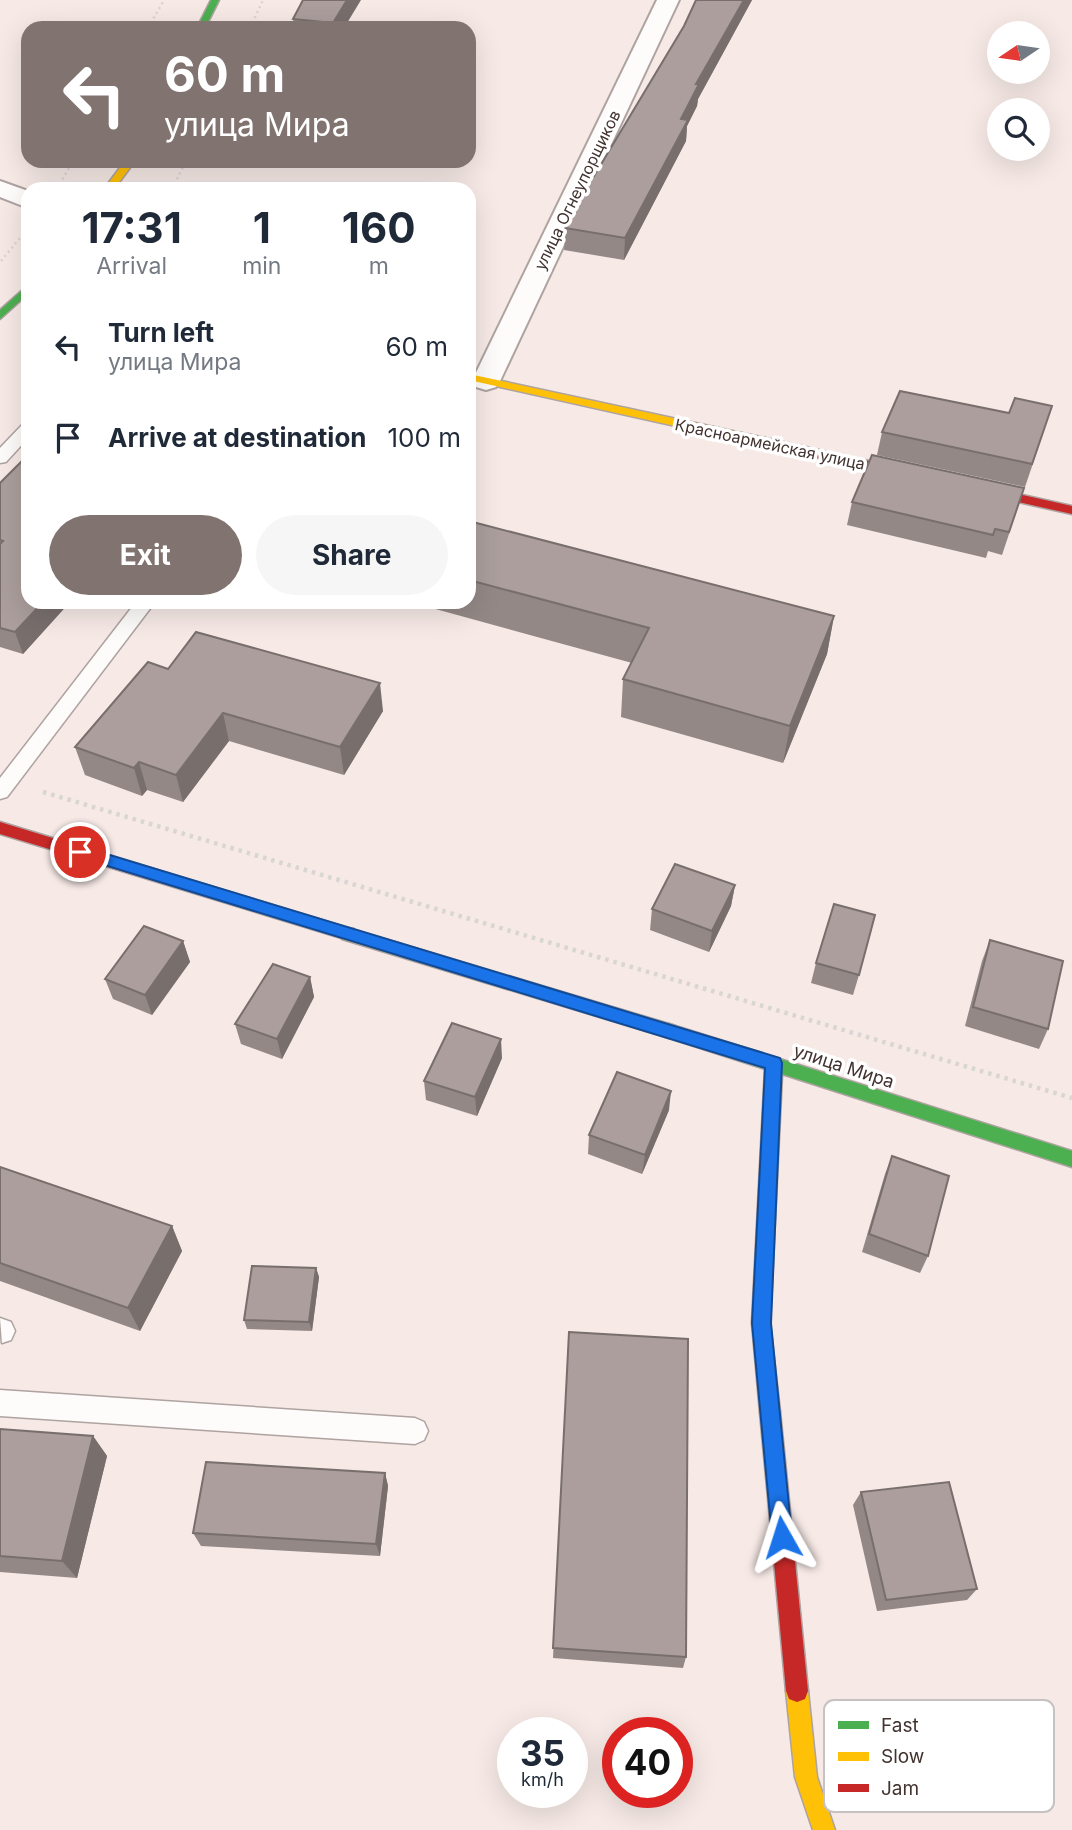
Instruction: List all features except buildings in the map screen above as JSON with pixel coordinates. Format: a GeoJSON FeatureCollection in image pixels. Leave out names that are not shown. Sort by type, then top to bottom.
{"type":"FeatureCollection","features":[{"type":"Feature","properties":{"kind":"street"},"geometry":{"type":"LineString","coordinates":[[204,21],[215,0]]}},
{"type":"Feature","properties":{"kind":"street","name":"улица Огнеупорщиков"},"geometry":{"type":"LineString","coordinates":[[477,379],[668,0]]}},
{"type":"Feature","properties":{"kind":"street"},"geometry":{"type":"LineString","coordinates":[[0,188],[21,197]]}},
{"type":"Feature","properties":{"kind":"street"},"geometry":{"type":"LineString","coordinates":[[0,316],[21,295]]}},
{"type":"Feature","properties":{"kind":"street","name":"Красноармейская улица"},"geometry":{"type":"LineString","coordinates":[[477,379],[1072,510]]}},
{"type":"Feature","properties":{"kind":"street","name":"улица Мира"},"geometry":{"type":"LineString","coordinates":[[0,828],[774,1063],[1072,1159]]}},
{"type":"Feature","properties":{"kind":"street"},"geometry":{"type":"LineString","coordinates":[[774,1063],[761,1323],[806,1777],[824,1830]]}},
{"type":"Feature","properties":{"kind":"lane"},"geometry":{"type":"LineString","coordinates":[[0,458],[21,436]]}},
{"type":"Feature","properties":{"kind":"lane"},"geometry":{"type":"LineString","coordinates":[[4,787],[141,609]]}},
{"type":"Feature","properties":{"kind":"lane"},"geometry":{"type":"LineString","coordinates":[[0,1403],[415,1431]]}},
{"type":"Feature","properties":{"kind":"path"},"geometry":{"type":"LineString","coordinates":[[152,21],[164,0]]}},
{"type":"Feature","properties":{"kind":"path"},"geometry":{"type":"LineString","coordinates":[[253,21],[263,0]]}},
{"type":"Feature","properties":{"kind":"path"},"geometry":{"type":"LineString","coordinates":[[0,261],[21,237]]}},
{"type":"Feature","properties":{"kind":"path"},"geometry":{"type":"LineString","coordinates":[[4,787],[1072,1098]]}},
{"type":"Feature","properties":{"kind":"traffic: fast"},"geometry":{"type":"LineString","coordinates":[[204,21],[215,0]]}},
{"type":"Feature","properties":{"kind":"traffic: fast"},"geometry":{"type":"LineString","coordinates":[[0,316],[21,295]]}},
{"type":"Feature","properties":{"kind":"traffic: fast"},"geometry":{"type":"LineString","coordinates":[[669,1031],[1072,1159]]}},
{"type":"Feature","properties":{"kind":"traffic: fast"},"geometry":{"type":"LineString","coordinates":[[770,1412],[761,1323],[774,1063]]}},
{"type":"Feature","properties":{"kind":"traffic: slow"},"geometry":{"type":"LineString","coordinates":[[114,182],[125,168]]}},
{"type":"Feature","properties":{"kind":"traffic: slow"},"geometry":{"type":"LineString","coordinates":[[476,379],[774,444]]}},
{"type":"Feature","properties":{"kind":"traffic: slow"},"geometry":{"type":"LineString","coordinates":[[348,934],[669,1031]]}},
{"type":"Feature","properties":{"kind":"traffic: slow"},"geometry":{"type":"LineString","coordinates":[[797,1691],[806,1777],[824,1830]]}},
{"type":"Feature","properties":{"kind":"traffic: jam"},"geometry":{"type":"LineString","coordinates":[[774,444],[1072,510]]}},
{"type":"Feature","properties":{"kind":"traffic: jam"},"geometry":{"type":"LineString","coordinates":[[0,828],[348,934]]}},
{"type":"Feature","properties":{"kind":"traffic: jam"},"geometry":{"type":"LineString","coordinates":[[770,1412],[797,1691]]}},
{"type":"Feature","properties":{"kind":"route"},"geometry":{"type":"LineString","coordinates":[[80,852],[774,1063],[761,1323],[782,1537]]}}]}
